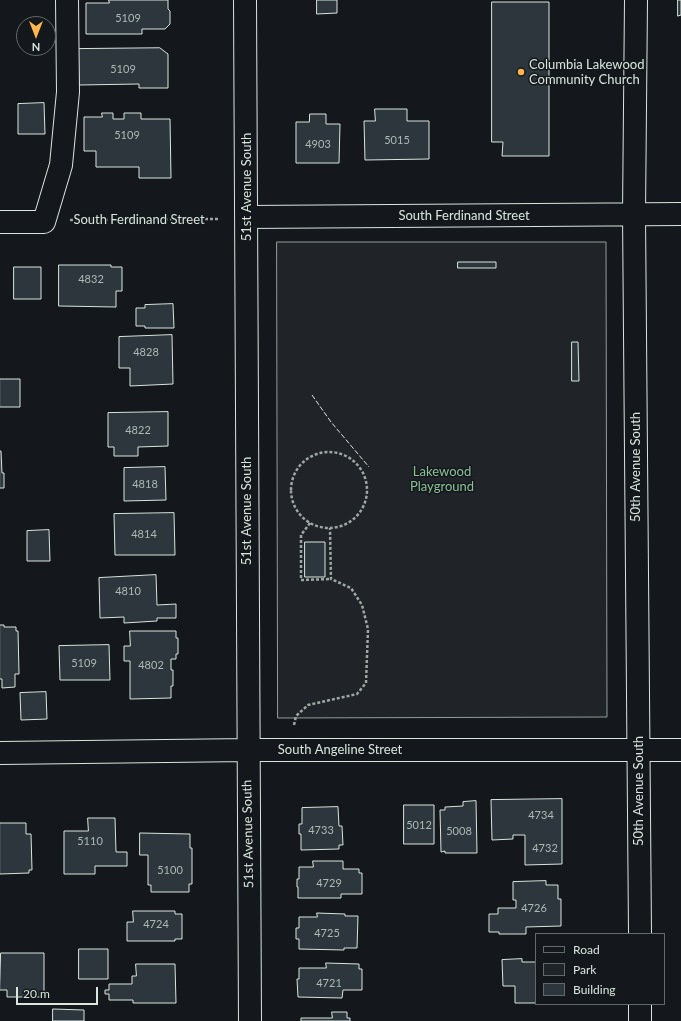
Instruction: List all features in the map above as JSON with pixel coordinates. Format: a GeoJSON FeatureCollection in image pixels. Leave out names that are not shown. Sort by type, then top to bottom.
{"type":"FeatureCollection","features":[{"type":"Feature","properties":{"kind":"street"},"geometry":{"type":"LineString","coordinates":[[0,222],[44,222],[61,165],[68,92],[67,0]]}},
{"type":"Feature","properties":{"kind":"street","name":"51st Avenue South"},"geometry":{"type":"LineString","coordinates":[[245,0],[250,1021]]}},
{"type":"Feature","properties":{"kind":"street","name":"50th Avenue South"},"geometry":{"type":"LineString","coordinates":[[636,0],[634,214],[640,933]]}},
{"type":"Feature","properties":{"kind":"street","name":"South Ferdinand Street"},"geometry":{"type":"LineString","coordinates":[[247,217],[681,214]]}},
{"type":"Feature","properties":{"kind":"street","name":"South Angeline Street"},"geometry":{"type":"LineString","coordinates":[[0,753],[248,750],[681,750]]}},
{"type":"Feature","properties":{"kind":"street"},"geometry":{"type":"LineString","coordinates":[[640,1005],[640,1021]]}},
{"type":"Feature","properties":{"kind":"path","name":"South Ferdinand Street"},"geometry":{"type":"LineString","coordinates":[[67,220],[219,219]]}},
{"type":"Feature","properties":{"kind":"path"},"geometry":{"type":"LineString","coordinates":[[334,451],[346,455],[356,462],[363,471],[367,482],[367,495],[364,507],[357,517],[347,524],[335,528],[322,528],[310,523],[300,515],[293,503],[290,491],[292,478],[299,466],[308,457],[320,452],[334,451]]}},
{"type":"Feature","properties":{"kind":"path"},"geometry":{"type":"LineString","coordinates":[[294,725],[296,716],[308,705],[357,694],[366,683],[368,629],[362,605],[351,588],[331,579],[301,580],[301,535],[310,523]]}},
{"type":"Feature","properties":{"kind":"path"},"geometry":{"type":"LineString","coordinates":[[330,528],[331,579]]}},
{"type":"Feature","properties":{"kind":"green space","name":"Lakewood Playground"},"geometry":{"type":"Polygon","coordinates":[[[277,242],[606,242],[607,717],[278,718],[277,242]]]}},
{"type":"Feature","properties":{"kind":"building"},"geometry":{"type":"Polygon","coordinates":[[[109,0],[168,0],[170,24],[165,29],[142,29],[142,34],[86,34],[86,3],[109,3],[109,0]]]}},
{"type":"Feature","properties":{"kind":"building"},"geometry":{"type":"Polygon","coordinates":[[[317,0],[337,0],[337,13],[317,14],[317,0]]]}},
{"type":"Feature","properties":{"kind":"building"},"geometry":{"type":"Polygon","coordinates":[[[678,0],[681,0],[681,15],[678,16],[678,0]]]}},
{"type":"Feature","properties":{"kind":"building","name":"Columbia Lakewood Community Church"},"geometry":{"type":"Polygon","coordinates":[[[492,2],[549,2],[549,156],[502,156],[503,142],[492,142],[492,2]]]}},
{"type":"Feature","properties":{"kind":"building"},"geometry":{"type":"Polygon","coordinates":[[[160,48],[168,54],[168,88],[139,88],[139,84],[79,85],[78,49],[160,48]]]}},
{"type":"Feature","properties":{"kind":"building"},"geometry":{"type":"Polygon","coordinates":[[[44,103],[45,134],[18,134],[18,104],[44,103]]]}},
{"type":"Feature","properties":{"kind":"building"},"geometry":{"type":"Polygon","coordinates":[[[375,109],[407,109],[407,121],[429,121],[429,159],[365,160],[364,121],[375,121],[375,109]]]}},
{"type":"Feature","properties":{"kind":"building"},"geometry":{"type":"Polygon","coordinates":[[[102,113],[113,113],[113,119],[124,119],[124,113],[141,113],[141,119],[170,119],[171,178],[139,178],[139,167],[96,167],[96,151],[84,151],[84,117],[102,117],[102,113]]]}},
{"type":"Feature","properties":{"kind":"building"},"geometry":{"type":"Polygon","coordinates":[[[310,114],[326,114],[326,124],[340,124],[339,163],[296,163],[296,122],[309,122],[310,114]]]}},
{"type":"Feature","properties":{"kind":"building"},"geometry":{"type":"Polygon","coordinates":[[[458,262],[496,262],[496,268],[458,268],[458,262]]]}},
{"type":"Feature","properties":{"kind":"building"},"geometry":{"type":"Polygon","coordinates":[[[59,265],[111,265],[111,267],[122,267],[122,291],[116,291],[116,307],[59,306],[59,265]]]}},
{"type":"Feature","properties":{"kind":"building"},"geometry":{"type":"Polygon","coordinates":[[[14,267],[41,267],[41,299],[14,299],[14,267]]]}},
{"type":"Feature","properties":{"kind":"building"},"geometry":{"type":"Polygon","coordinates":[[[173,304],[174,328],[145,328],[145,326],[136,326],[136,308],[145,308],[145,305],[173,304]]]}},
{"type":"Feature","properties":{"kind":"building"},"geometry":{"type":"Polygon","coordinates":[[[172,335],[173,384],[130,386],[130,368],[119,368],[119,337],[172,335]]]}},
{"type":"Feature","properties":{"kind":"building"},"geometry":{"type":"Polygon","coordinates":[[[572,342],[578,342],[579,381],[572,381],[572,342]]]}},
{"type":"Feature","properties":{"kind":"building"},"geometry":{"type":"Polygon","coordinates":[[[0,379],[20,379],[20,407],[0,407],[0,379]]]}},
{"type":"Feature","properties":{"kind":"building"},"geometry":{"type":"Polygon","coordinates":[[[168,412],[168,446],[138,447],[138,456],[114,456],[114,447],[108,447],[108,413],[168,412]]]}},
{"type":"Feature","properties":{"kind":"building"},"geometry":{"type":"Polygon","coordinates":[[[0,451],[2,473],[4,473],[4,488],[0,488],[0,451]]]}},
{"type":"Feature","properties":{"kind":"building"},"geometry":{"type":"Polygon","coordinates":[[[165,467],[166,500],[124,501],[124,468],[165,467]]]}},
{"type":"Feature","properties":{"kind":"building"},"geometry":{"type":"Polygon","coordinates":[[[174,513],[175,555],[115,555],[114,514],[174,513]]]}},
{"type":"Feature","properties":{"kind":"building"},"geometry":{"type":"Polygon","coordinates":[[[49,530],[50,561],[27,561],[27,531],[49,530]]]}},
{"type":"Feature","properties":{"kind":"building"},"geometry":{"type":"Polygon","coordinates":[[[305,542],[325,542],[325,577],[305,577],[305,542]]]}},
{"type":"Feature","properties":{"kind":"building"},"geometry":{"type":"Polygon","coordinates":[[[156,575],[157,605],[176,604],[176,618],[157,618],[157,621],[124,623],[124,617],[100,618],[99,578],[156,575]]]}},
{"type":"Feature","properties":{"kind":"building"},"geometry":{"type":"Polygon","coordinates":[[[0,625],[4,625],[4,627],[16,627],[16,631],[18,631],[19,674],[15,674],[15,687],[2,688],[2,679],[0,679],[0,625]]]}},
{"type":"Feature","properties":{"kind":"building"},"geometry":{"type":"Polygon","coordinates":[[[130,631],[176,631],[176,638],[178,638],[178,654],[176,654],[176,659],[171,659],[173,686],[171,686],[171,698],[130,699],[130,661],[124,661],[124,646],[130,646],[130,631]]]}},
{"type":"Feature","properties":{"kind":"building"},"geometry":{"type":"Polygon","coordinates":[[[109,645],[110,680],[60,680],[59,646],[109,645]]]}},
{"type":"Feature","properties":{"kind":"building"},"geometry":{"type":"Polygon","coordinates":[[[46,692],[47,719],[21,720],[20,693],[46,692]]]}},
{"type":"Feature","properties":{"kind":"building"},"geometry":{"type":"Polygon","coordinates":[[[562,799],[562,864],[525,865],[525,835],[513,835],[513,839],[492,840],[491,800],[562,799]]]}},
{"type":"Feature","properties":{"kind":"building"},"geometry":{"type":"Polygon","coordinates":[[[476,801],[477,853],[441,852],[440,810],[445,810],[445,807],[463,806],[463,802],[476,801]]]}},
{"type":"Feature","properties":{"kind":"building"},"geometry":{"type":"Polygon","coordinates":[[[404,805],[434,805],[434,844],[404,844],[404,805]]]}},
{"type":"Feature","properties":{"kind":"building"},"geometry":{"type":"Polygon","coordinates":[[[338,807],[339,826],[342,826],[343,845],[339,845],[339,849],[301,850],[301,834],[299,834],[299,824],[302,824],[302,808],[338,807]]]}},
{"type":"Feature","properties":{"kind":"building"},"geometry":{"type":"Polygon","coordinates":[[[88,818],[115,818],[116,852],[127,852],[127,866],[95,866],[95,874],[64,874],[64,831],[88,831],[88,818]]]}},
{"type":"Feature","properties":{"kind":"building"},"geometry":{"type":"Polygon","coordinates":[[[0,823],[26,823],[26,834],[31,834],[32,870],[29,870],[29,873],[0,874],[0,823]]]}},
{"type":"Feature","properties":{"kind":"building"},"geometry":{"type":"Polygon","coordinates":[[[140,833],[190,834],[190,848],[192,848],[192,884],[189,884],[189,892],[151,892],[151,885],[148,885],[148,855],[140,855],[140,833]]]}},
{"type":"Feature","properties":{"kind":"building"},"geometry":{"type":"Polygon","coordinates":[[[313,861],[343,861],[343,869],[359,869],[359,873],[362,873],[362,894],[341,894],[341,898],[298,898],[297,879],[299,879],[299,867],[313,867],[313,861]]]}},
{"type":"Feature","properties":{"kind":"building"},"geometry":{"type":"Polygon","coordinates":[[[546,881],[546,885],[558,885],[558,899],[561,899],[561,926],[526,927],[526,934],[499,934],[499,932],[489,932],[489,914],[498,914],[498,908],[516,908],[516,900],[513,900],[513,882],[546,881]]]}},
{"type":"Feature","properties":{"kind":"building"},"geometry":{"type":"Polygon","coordinates":[[[133,911],[175,911],[175,914],[182,914],[182,939],[175,939],[175,941],[127,941],[127,922],[133,922],[133,911]]]}},
{"type":"Feature","properties":{"kind":"building"},"geometry":{"type":"Polygon","coordinates":[[[317,913],[358,916],[357,948],[344,948],[344,950],[299,949],[299,939],[296,939],[296,928],[299,928],[299,917],[317,917],[317,913]]]}},
{"type":"Feature","properties":{"kind":"building"},"geometry":{"type":"Polygon","coordinates":[[[79,949],[108,949],[108,979],[79,979],[79,949]]]}},
{"type":"Feature","properties":{"kind":"building"},"geometry":{"type":"Polygon","coordinates":[[[1,953],[44,953],[44,997],[7,997],[7,990],[0,990],[1,953]]]}},
{"type":"Feature","properties":{"kind":"building"},"geometry":{"type":"Polygon","coordinates":[[[522,959],[522,962],[535,962],[535,1003],[515,1003],[515,986],[503,986],[502,960],[522,959]]]}},
{"type":"Feature","properties":{"kind":"building"},"geometry":{"type":"Polygon","coordinates":[[[326,963],[359,964],[359,969],[362,969],[362,990],[343,990],[342,998],[298,997],[297,979],[299,979],[299,968],[326,968],[326,963]]]}},
{"type":"Feature","properties":{"kind":"building"},"geometry":{"type":"Polygon","coordinates":[[[136,964],[175,964],[176,1003],[133,1003],[133,1000],[109,1000],[109,994],[105,994],[105,990],[109,990],[109,984],[132,984],[132,976],[136,976],[136,964]]]}},
{"type":"Feature","properties":{"kind":"building"},"geometry":{"type":"Polygon","coordinates":[[[53,1009],[84,1010],[84,1021],[53,1021],[53,1009]]]}},
{"type":"Feature","properties":{"kind":"building"},"geometry":{"type":"Polygon","coordinates":[[[332,1012],[347,1012],[347,1018],[350,1018],[350,1021],[301,1021],[301,1018],[332,1018],[332,1012]]]}},
{"type":"Feature","properties":{"kind":"fence"},"geometry":{"type":"LineString","coordinates":[[312,395],[331,422],[369,467]]}},
{"type":"Feature","properties":{"kind":"place","name":"Columbia Lakewood Community Church"},"geometry":{"type":"Point","coordinates":[521,72]}}]}
